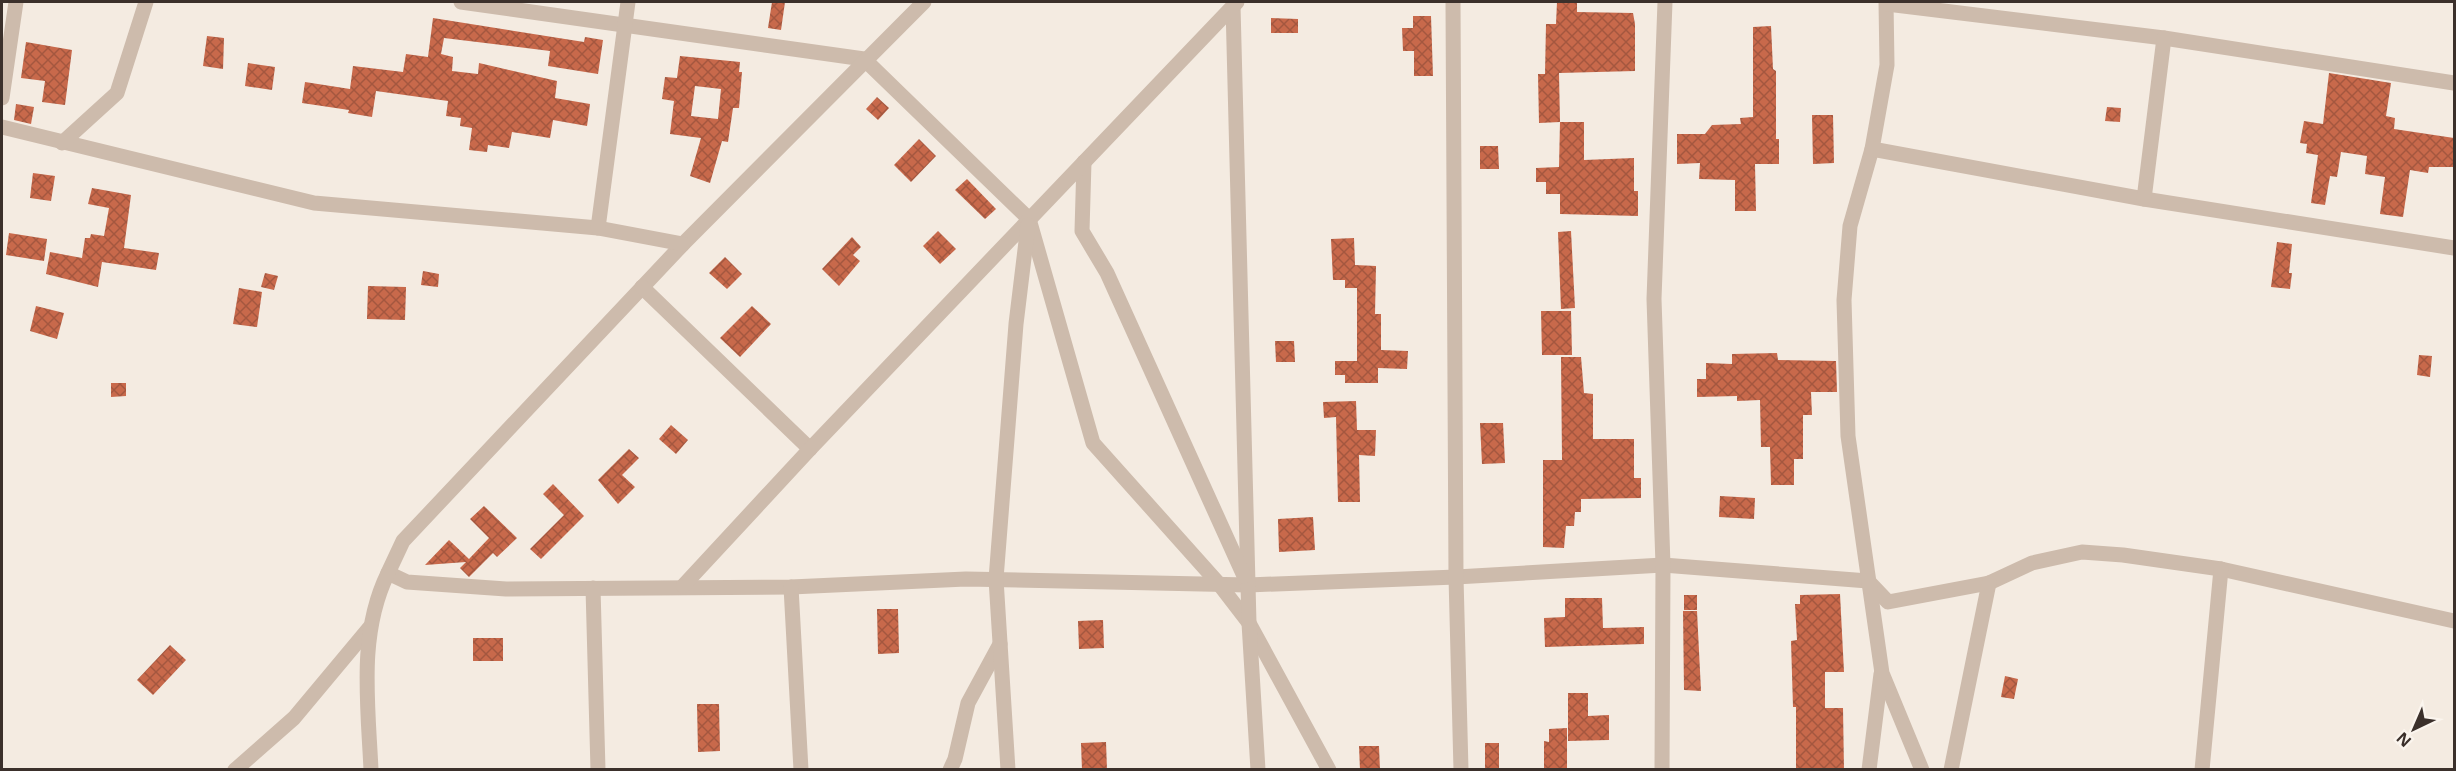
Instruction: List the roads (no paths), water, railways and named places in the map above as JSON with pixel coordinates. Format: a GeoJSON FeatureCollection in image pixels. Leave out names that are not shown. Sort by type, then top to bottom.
{"type":"FeatureCollection","features":[{"type":"Feature","properties":{"kind":"street"},"geometry":{"type":"LineString","coordinates":[[2,98],[16,2]]}},
{"type":"Feature","properties":{"kind":"street"},"geometry":{"type":"LineString","coordinates":[[62,143],[117,93],[146,2]]}},
{"type":"Feature","properties":{"kind":"street"},"geometry":{"type":"LineString","coordinates":[[461,2],[864,59],[1029,219],[1093,443],[1219,584],[1248,623],[1329,770]]}},
{"type":"Feature","properties":{"kind":"street"},"geometry":{"type":"LineString","coordinates":[[598,228],[628,2]]}},
{"type":"Feature","properties":{"kind":"street"},"geometry":{"type":"LineString","coordinates":[[371,770],[367,656],[370,627],[376,597],[403,541],[683,244],[864,59],[924,2]]}},
{"type":"Feature","properties":{"kind":"street"},"geometry":{"type":"LineString","coordinates":[[1453,2],[1456,577],[1461,770]]}},
{"type":"Feature","properties":{"kind":"street"},"geometry":{"type":"LineString","coordinates":[[1662,770],[1664,565],[1654,298],[1665,2]]}},
{"type":"Feature","properties":{"kind":"street"},"geometry":{"type":"LineString","coordinates":[[1922,770],[1882,673],[1848,436],[1844,300],[1850,226],[1872,149],[1887,65],[1887,3],[2164,38],[2454,83]]}},
{"type":"Feature","properties":{"kind":"street"},"geometry":{"type":"LineString","coordinates":[[683,586],[810,449],[1235,4]]}},
{"type":"Feature","properties":{"kind":"street"},"geometry":{"type":"LineString","coordinates":[[1235,4],[1248,623],[1258,770]]}},
{"type":"Feature","properties":{"kind":"street"},"geometry":{"type":"LineString","coordinates":[[2144,198],[2164,38]]}},
{"type":"Feature","properties":{"kind":"street"},"geometry":{"type":"LineString","coordinates":[[2,127],[314,203],[598,228],[683,244]]}},
{"type":"Feature","properties":{"kind":"street"},"geometry":{"type":"LineString","coordinates":[[1872,149],[2144,198],[2454,248]]}},
{"type":"Feature","properties":{"kind":"street"},"geometry":{"type":"LineString","coordinates":[[1084,162],[1082,231],[1107,273],[1248,585]]}},
{"type":"Feature","properties":{"kind":"street"},"geometry":{"type":"LineString","coordinates":[[1008,770],[996,579],[1016,324],[1029,219]]}},
{"type":"Feature","properties":{"kind":"street"},"geometry":{"type":"LineString","coordinates":[[642,287],[810,449]]}},
{"type":"Feature","properties":{"kind":"street"},"geometry":{"type":"LineString","coordinates":[[388,573],[407,582],[495,588],[791,587],[996,579],[1248,585],[1456,577],[1664,565],[1868,582],[1888,602],[1989,584],[2032,563],[2082,552],[2122,555],[2221,569],[2454,621]]}},
{"type":"Feature","properties":{"kind":"street"},"geometry":{"type":"LineString","coordinates":[[2202,770],[2221,569]]}},
{"type":"Feature","properties":{"kind":"street"},"geometry":{"type":"LineString","coordinates":[[1951,770],[1989,584]]}},
{"type":"Feature","properties":{"kind":"street"},"geometry":{"type":"LineString","coordinates":[[791,587],[801,770]]}},
{"type":"Feature","properties":{"kind":"street"},"geometry":{"type":"LineString","coordinates":[[593,588],[598,770]]}},
{"type":"Feature","properties":{"kind":"street"},"geometry":{"type":"LineString","coordinates":[[235,770],[294,718],[370,627]]}},
{"type":"Feature","properties":{"kind":"street"},"geometry":{"type":"LineString","coordinates":[[950,770],[955,759],[968,703],[1000,644]]}},
{"type":"Feature","properties":{"kind":"street"},"geometry":{"type":"LineString","coordinates":[[1869,770],[1882,673]]}}]}
